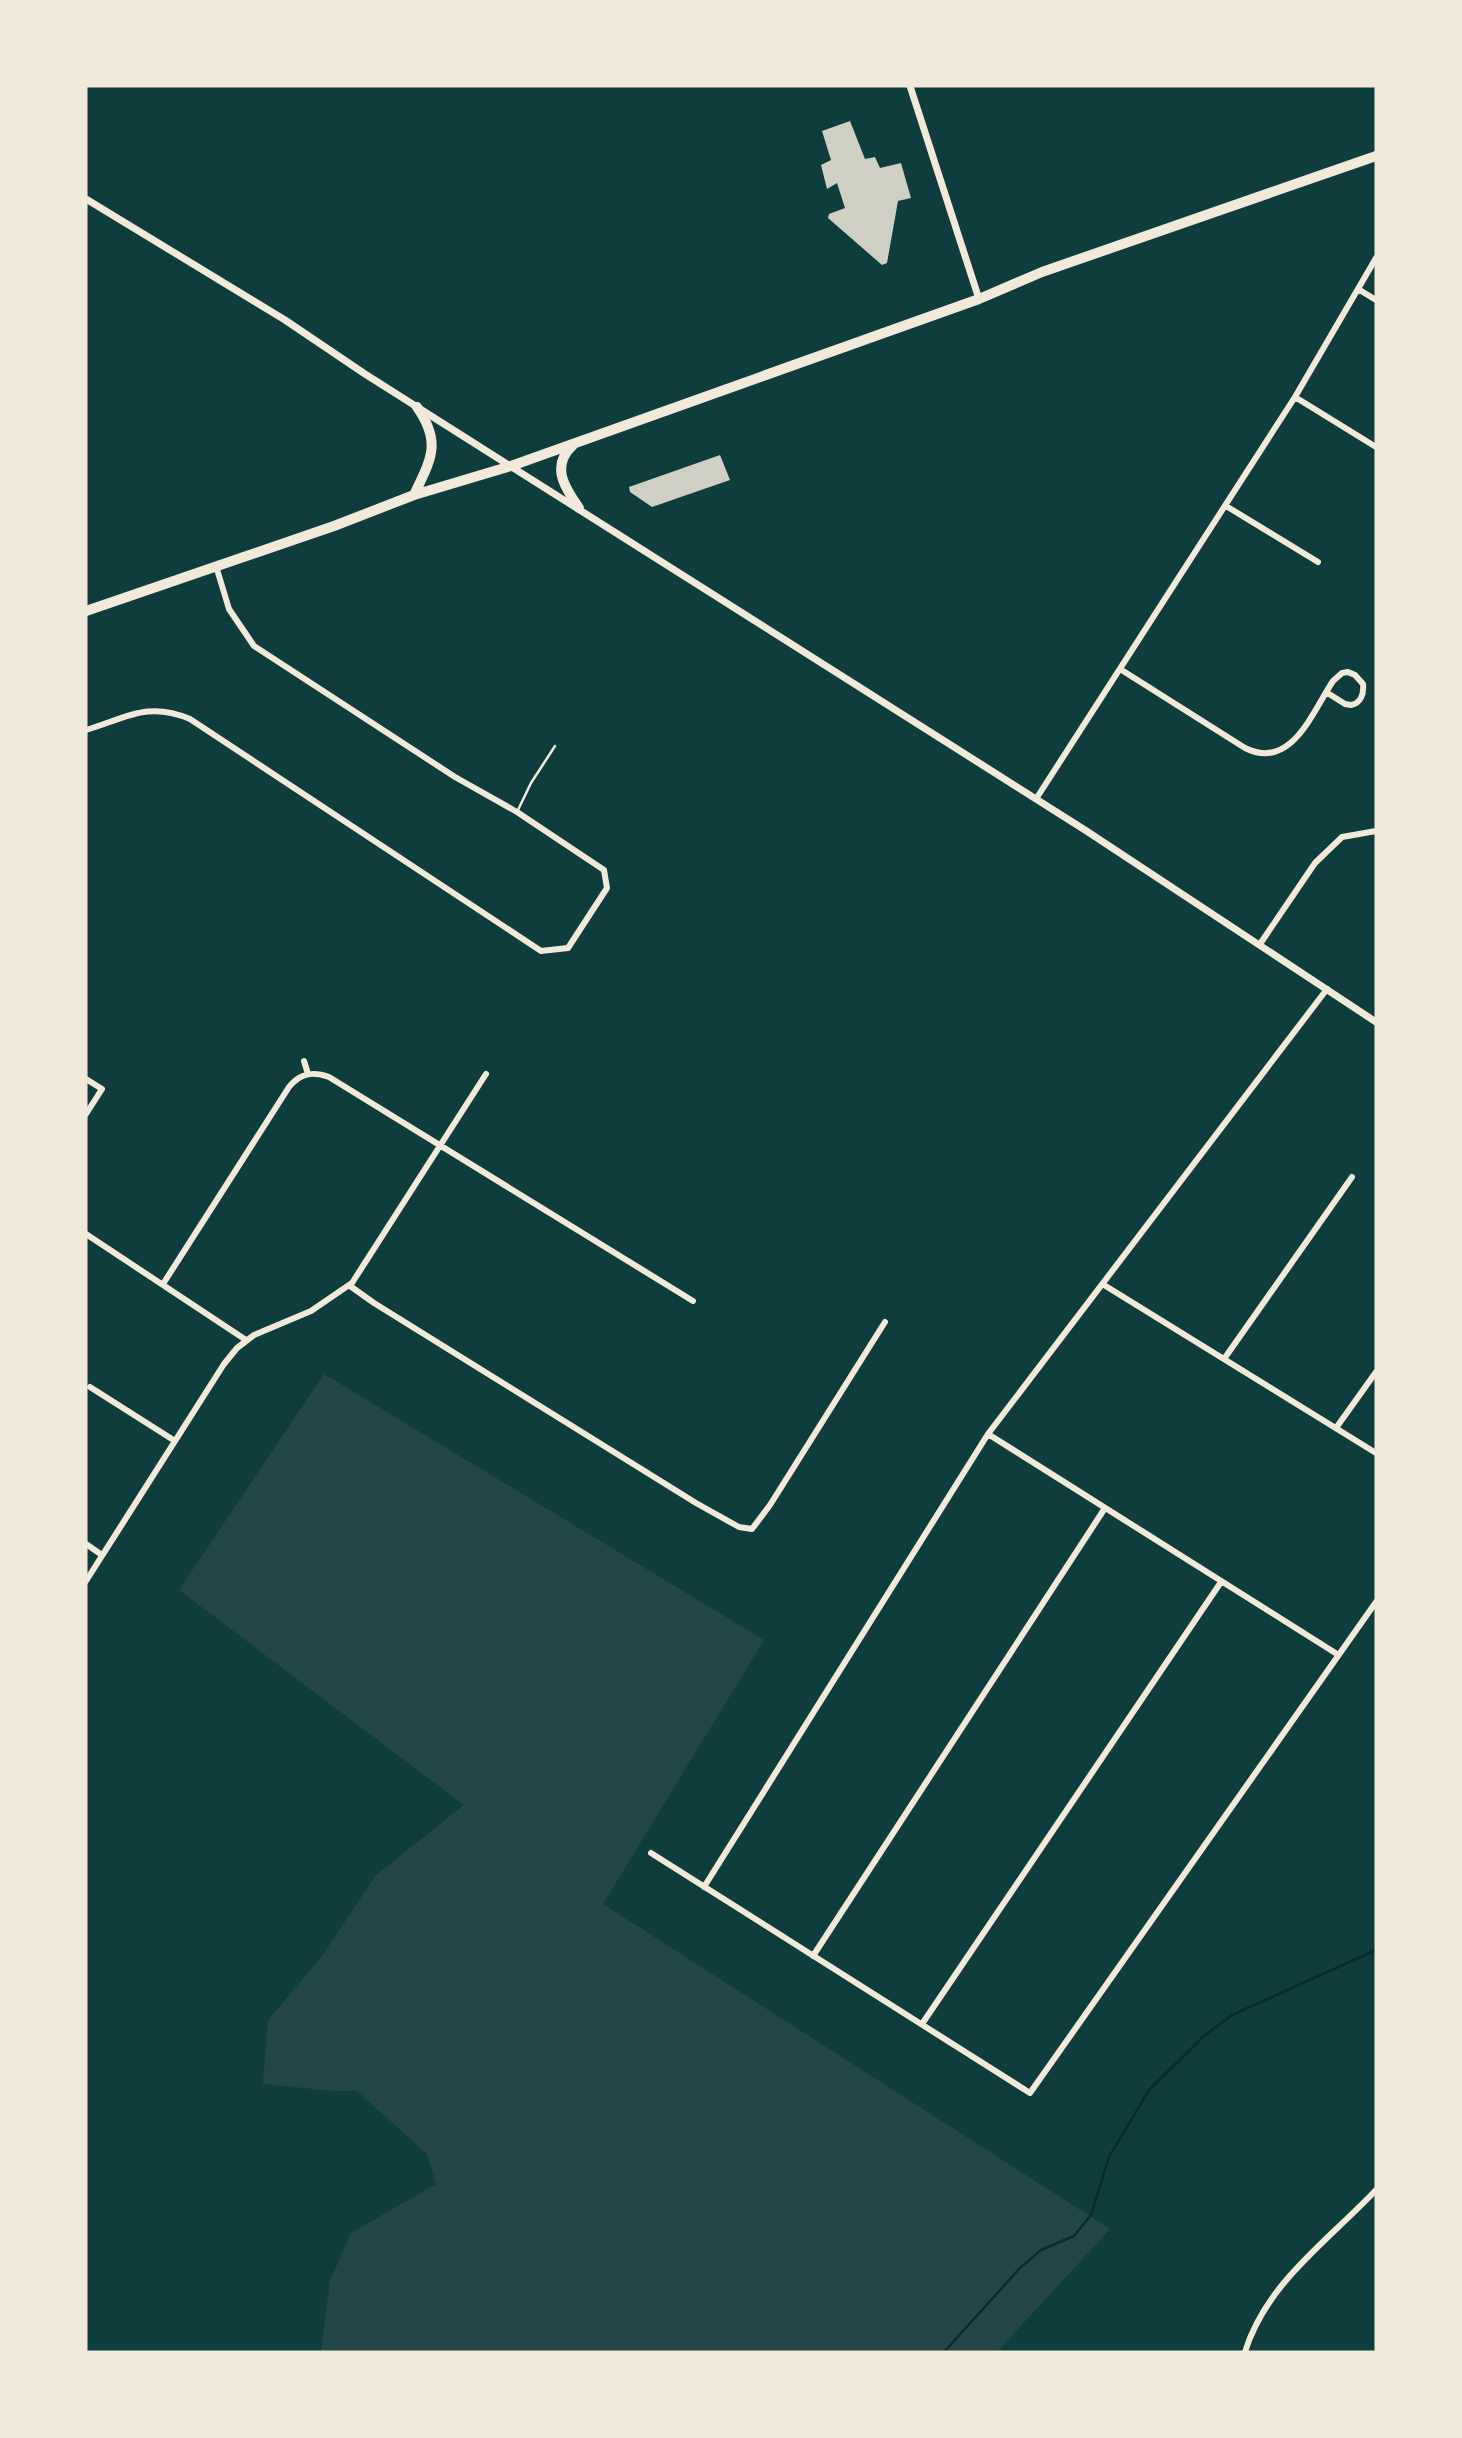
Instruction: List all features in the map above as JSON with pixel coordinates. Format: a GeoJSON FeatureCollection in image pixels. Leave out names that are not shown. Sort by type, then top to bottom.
{"type":"FeatureCollection","features":[{"type":"Feature","properties":{"kind":"main road"},"geometry":{"type":"LineString","coordinates":[[86,611],[334,526],[414,495],[511,466],[979,299],[1042,272],[1376,156]]}},
{"type":"Feature","properties":{"kind":"main road"},"geometry":{"type":"LineString","coordinates":[[414,495],[433,449],[431,431],[418,407]]}},
{"type":"Feature","properties":{"kind":"main road"},"geometry":{"type":"LineString","coordinates":[[576,443],[565,456],[560,476],[563,486],[579,508]]}},
{"type":"Feature","properties":{"kind":"street"},"geometry":{"type":"LineString","coordinates":[[910,86],[979,299]]}},
{"type":"Feature","properties":{"kind":"street"},"geometry":{"type":"LineString","coordinates":[[86,199],[285,320],[1036,799],[1376,1021]]}},
{"type":"Feature","properties":{"kind":"street"},"geometry":{"type":"LineString","coordinates":[[1036,799],[1295,397],[1376,258]]}},
{"type":"Feature","properties":{"kind":"street"},"geometry":{"type":"LineString","coordinates":[[1357,289],[1376,300]]}},
{"type":"Feature","properties":{"kind":"street"},"geometry":{"type":"LineString","coordinates":[[1295,397],[1376,447]]}},
{"type":"Feature","properties":{"kind":"street"},"geometry":{"type":"LineString","coordinates":[[1226,506],[1318,562]]}},
{"type":"Feature","properties":{"kind":"street"},"geometry":{"type":"LineString","coordinates":[[86,730],[147,710],[164,710],[177,714],[204,728],[541,951],[568,948],[607,888],[604,870],[254,646],[229,609],[216,566]]}},
{"type":"Feature","properties":{"kind":"street"},"geometry":{"type":"LineString","coordinates":[[1120,669],[1245,748],[1262,755],[1281,751],[1293,741],[1326,692],[1342,673],[1355,675],[1363,684],[1363,694],[1356,704],[1345,704],[1326,692]]}},
{"type":"Feature","properties":{"kind":"street"},"geometry":{"type":"LineString","coordinates":[[1261,944],[1315,863],[1342,837],[1376,831]]}},
{"type":"Feature","properties":{"kind":"street"},"geometry":{"type":"LineString","coordinates":[[704,1887],[988,1434],[1328,989]]}},
{"type":"Feature","properties":{"kind":"street"},"geometry":{"type":"LineString","coordinates":[[304,1060],[308,1073]]}},
{"type":"Feature","properties":{"kind":"street"},"geometry":{"type":"LineString","coordinates":[[163,1284],[289,1087],[294,1080],[308,1073],[330,1077],[692,1301]]}},
{"type":"Feature","properties":{"kind":"street"},"geometry":{"type":"LineString","coordinates":[[86,1581],[224,1364],[246,1340],[311,1311],[350,1286],[486,1074]]}},
{"type":"Feature","properties":{"kind":"street"},"geometry":{"type":"LineString","coordinates":[[86,1079],[102,1089],[86,1114]]}},
{"type":"Feature","properties":{"kind":"street"},"geometry":{"type":"LineString","coordinates":[[1224,1359],[1352,1177]]}},
{"type":"Feature","properties":{"kind":"street"},"geometry":{"type":"LineString","coordinates":[[86,1234],[246,1340]]}},
{"type":"Feature","properties":{"kind":"street"},"geometry":{"type":"LineString","coordinates":[[1104,1284],[1376,1454]]}},
{"type":"Feature","properties":{"kind":"street"},"geometry":{"type":"LineString","coordinates":[[350,1286],[704,1508],[739,1527],[752,1529],[770,1505],[885,1322]]}},
{"type":"Feature","properties":{"kind":"street"},"geometry":{"type":"LineString","coordinates":[[1336,1428],[1376,1372]]}},
{"type":"Feature","properties":{"kind":"street"},"geometry":{"type":"LineString","coordinates":[[90,1387],[174,1441]]}},
{"type":"Feature","properties":{"kind":"street"},"geometry":{"type":"LineString","coordinates":[[988,1434],[1337,1654]]}},
{"type":"Feature","properties":{"kind":"street"},"geometry":{"type":"LineString","coordinates":[[813,1956],[1105,1508]]}},
{"type":"Feature","properties":{"kind":"street"},"geometry":{"type":"LineString","coordinates":[[86,1544],[102,1555]]}},
{"type":"Feature","properties":{"kind":"street"},"geometry":{"type":"LineString","coordinates":[[922,2024],[1221,1582]]}},
{"type":"Feature","properties":{"kind":"street"},"geometry":{"type":"LineString","coordinates":[[651,1853],[1030,2093],[1376,1602]]}},
{"type":"Feature","properties":{"kind":"street"},"geometry":{"type":"LineString","coordinates":[[1245,2352],[1262,2312],[1279,2287],[1376,2190]]}},
{"type":"Feature","properties":{"kind":"lane"},"geometry":{"type":"LineString","coordinates":[[517,812],[531,783],[555,746]]}},
{"type":"Feature","properties":{"kind":"shaded area"},"geometry":{"type":"Polygon","coordinates":[[[324,1374],[764,1640],[603,1904],[1110,2229],[997,2352],[321,2352],[330,2281],[351,2233],[436,2184],[427,2154],[357,2091],[263,2084],[268,2020],[322,1956],[376,1875],[464,1805],[179,1590],[324,1374]]]}},
{"type":"Feature","properties":{"kind":"building"},"geometry":{"type":"Polygon","coordinates":[[[850,121],[865,159],[875,157],[880,168],[901,163],[911,198],[898,201],[887,263],[882,265],[828,218],[829,214],[845,208],[837,183],[827,189],[821,165],[831,160],[822,131],[850,121]]]}},
{"type":"Feature","properties":{"kind":"building"},"geometry":{"type":"Polygon","coordinates":[[[720,455],[730,480],[652,507],[630,492],[629,487],[720,455]]]}},
{"type":"Feature","properties":{"kind":"waterway"},"geometry":{"type":"LineString","coordinates":[[944,2352],[1020,2268],[1041,2250],[1074,2236],[1091,2215],[1109,2157],[1149,2090],[1204,2036],[1232,2015],[1376,1950]]}}]}
